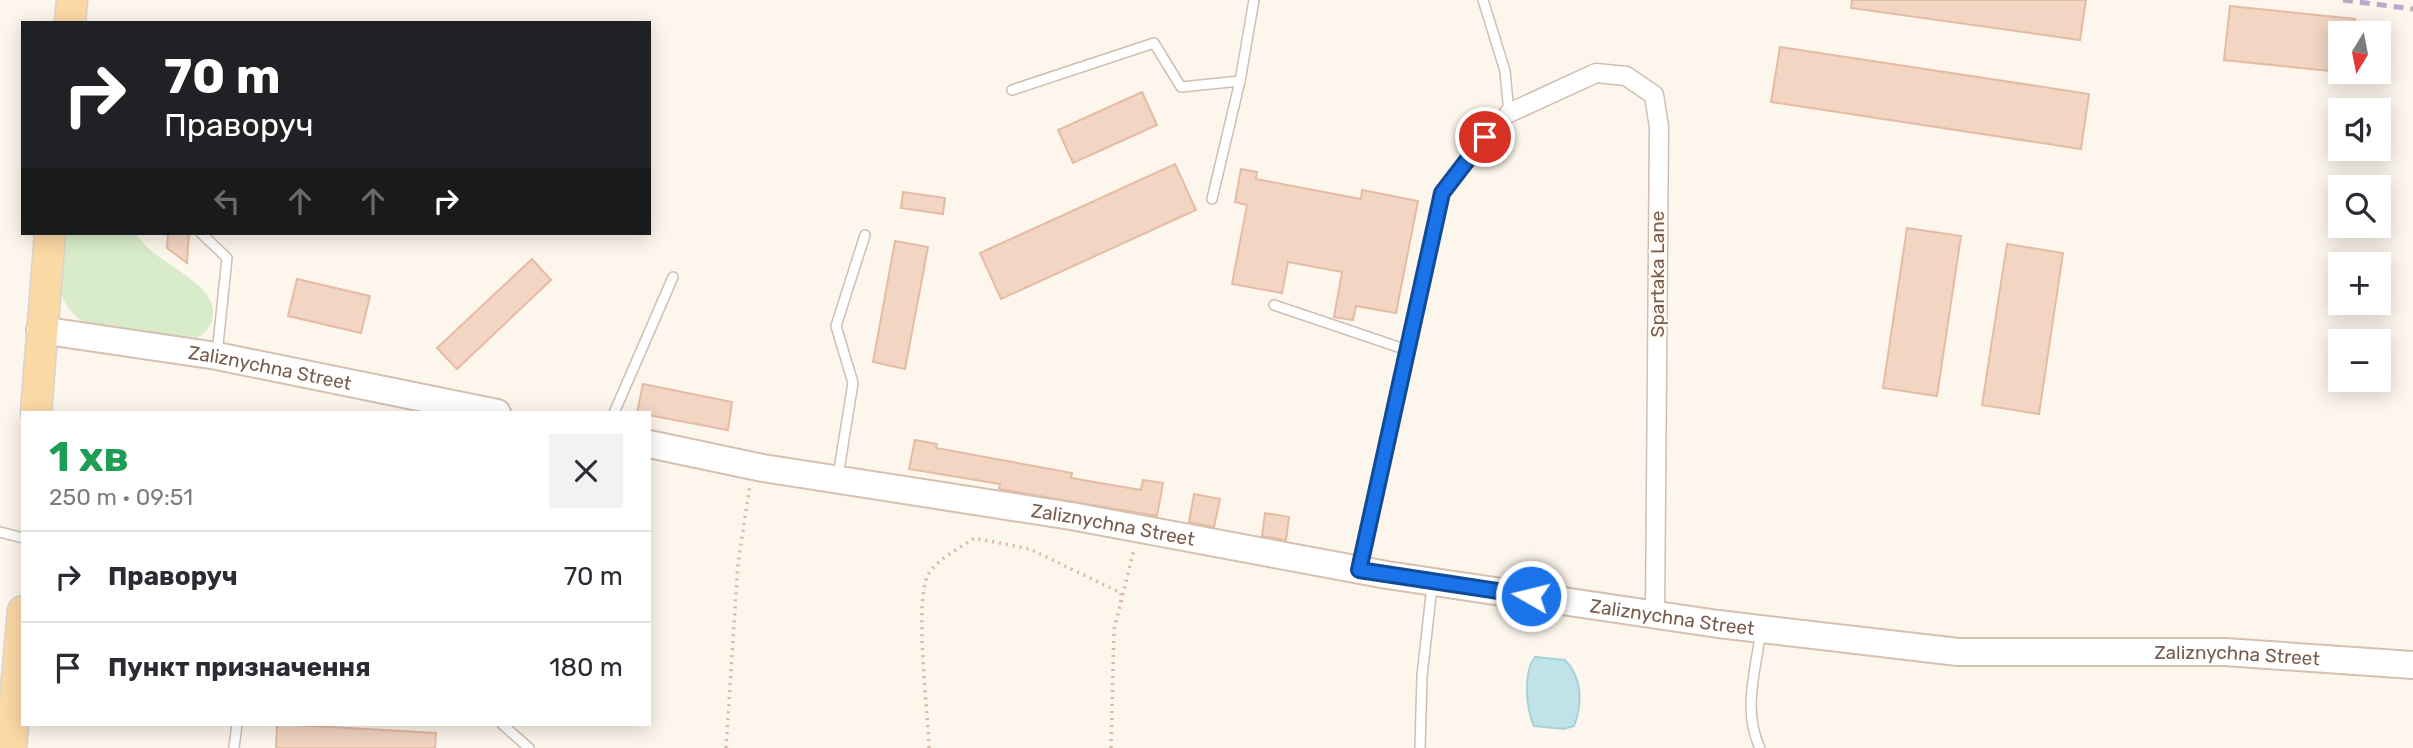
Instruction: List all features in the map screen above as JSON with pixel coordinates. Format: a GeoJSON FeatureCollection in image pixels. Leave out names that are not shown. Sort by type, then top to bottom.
{"type":"FeatureCollection","features":[{"type":"Feature","properties":{"kind":"main road"},"geometry":{"type":"LineString","coordinates":[[70,21],[72,0]]}},
{"type":"Feature","properties":{"kind":"main road"},"geometry":{"type":"LineString","coordinates":[[36,411],[40,330],[50,235]]}},
{"type":"Feature","properties":{"kind":"main road"},"geometry":{"type":"LineString","coordinates":[[11,748],[21,652]]}},
{"type":"Feature","properties":{"kind":"street","name":"Spartaka Lane"},"geometry":{"type":"LineString","coordinates":[[1509,113],[1596,72],[1626,76],[1654,95],[1659,127],[1655,614]]}},
{"type":"Feature","properties":{"kind":"street","name":"Zaliznychna Street"},"geometry":{"type":"LineString","coordinates":[[40,330],[217,356],[487,411]]}},
{"type":"Feature","properties":{"kind":"street","name":"Zaliznychna Street"},"geometry":{"type":"LineString","coordinates":[[651,444],[762,468],[1132,527],[1359,570],[1761,629],[1958,652],[2225,652],[2413,665]]}},
{"type":"Feature","properties":{"kind":"lane"},"geometry":{"type":"LineString","coordinates":[[1212,199],[1240,81],[1254,0]]}},
{"type":"Feature","properties":{"kind":"lane"},"geometry":{"type":"LineString","coordinates":[[1359,570],[1442,193],[1485,137],[1509,113],[1505,71],[1483,0]]}},
{"type":"Feature","properties":{"kind":"lane"},"geometry":{"type":"LineString","coordinates":[[1012,90],[1154,43],[1181,87],[1240,81]]}},
{"type":"Feature","properties":{"kind":"lane"},"geometry":{"type":"LineString","coordinates":[[203,235],[227,258],[217,356]]}},
{"type":"Feature","properties":{"kind":"lane"},"geometry":{"type":"LineString","coordinates":[[837,478],[843,457],[853,383],[836,326],[865,235]]}},
{"type":"Feature","properties":{"kind":"lane"},"geometry":{"type":"LineString","coordinates":[[615,411],[673,277]]}},
{"type":"Feature","properties":{"kind":"lane"},"geometry":{"type":"LineString","coordinates":[[1274,305],[1407,350]]}},
{"type":"Feature","properties":{"kind":"lane"},"geometry":{"type":"LineString","coordinates":[[0,532],[21,537]]}},
{"type":"Feature","properties":{"kind":"lane"},"geometry":{"type":"LineString","coordinates":[[1420,748],[1422,676],[1432,582]]}},
{"type":"Feature","properties":{"kind":"lane"},"geometry":{"type":"LineString","coordinates":[[1760,748],[1754,734],[1750,700],[1761,629]]}},
{"type":"Feature","properties":{"kind":"lane"},"geometry":{"type":"LineString","coordinates":[[234,748],[237,726]]}},
{"type":"Feature","properties":{"kind":"lane"},"geometry":{"type":"LineString","coordinates":[[504,726],[529,748]]}},
{"type":"Feature","properties":{"kind":"path"},"geometry":{"type":"LineString","coordinates":[[726,748],[738,563],[750,485],[762,468]]}},
{"type":"Feature","properties":{"kind":"path"},"geometry":{"type":"LineString","coordinates":[[1111,748],[1114,629],[1134,550],[1132,527]]}},
{"type":"Feature","properties":{"kind":"path"},"geometry":{"type":"LineString","coordinates":[[929,748],[921,607],[928,574],[942,561],[974,538],[1030,549],[1105,583],[1121,593],[1121,604]]}},
{"type":"Feature","properties":{"kind":"green space"},"geometry":{"type":"Polygon","coordinates":[[[63,235],[137,235],[144,244],[197,284],[207,295],[213,307],[212,320],[200,336],[189,342],[88,325],[67,306],[62,296],[59,273],[63,235]]]}},
{"type":"Feature","properties":{"kind":"water"},"geometry":{"type":"Polygon","coordinates":[[[1535,657],[1565,660],[1575,674],[1580,699],[1574,726],[1564,729],[1534,726],[1529,710],[1527,681],[1535,657]]]}},
{"type":"Feature","properties":{"kind":"building"},"geometry":{"type":"Polygon","coordinates":[[[1852,0],[2086,0],[2080,40],[1851,8],[1852,0]]]}},
{"type":"Feature","properties":{"kind":"building"},"geometry":{"type":"Polygon","coordinates":[[[2230,6],[2355,19],[2328,21],[2328,71],[2224,60],[2230,6]]]}},
{"type":"Feature","properties":{"kind":"building"},"geometry":{"type":"Polygon","coordinates":[[[1780,47],[2089,94],[2081,149],[1771,102],[1780,47]]]}},
{"type":"Feature","properties":{"kind":"building"},"geometry":{"type":"Polygon","coordinates":[[[1142,92],[1157,125],[1073,163],[1058,130],[1142,92]]]}},
{"type":"Feature","properties":{"kind":"building"},"geometry":{"type":"Polygon","coordinates":[[[1175,164],[1196,210],[1001,299],[980,253],[1175,164]]]}},
{"type":"Feature","properties":{"kind":"building"},"geometry":{"type":"Polygon","coordinates":[[[1241,169],[1257,172],[1256,179],[1361,199],[1362,190],[1418,201],[1396,313],[1356,306],[1353,320],[1334,317],[1342,272],[1288,262],[1282,293],[1232,284],[1247,205],[1235,202],[1241,169]]]}},
{"type":"Feature","properties":{"kind":"building"},"geometry":{"type":"Polygon","coordinates":[[[903,192],[945,198],[943,214],[901,208],[903,192]]]}},
{"type":"Feature","properties":{"kind":"building"},"geometry":{"type":"Polygon","coordinates":[[[1907,228],[1961,236],[1937,396],[1883,388],[1907,228]]]}},
{"type":"Feature","properties":{"kind":"building"},"geometry":{"type":"Polygon","coordinates":[[[168,235],[189,235],[187,263],[167,248],[168,235]]]}},
{"type":"Feature","properties":{"kind":"building"},"geometry":{"type":"Polygon","coordinates":[[[895,241],[928,247],[905,369],[873,362],[895,241]]]}},
{"type":"Feature","properties":{"kind":"building"},"geometry":{"type":"Polygon","coordinates":[[[2007,244],[2063,253],[2039,414],[1982,405],[2007,244]]]}},
{"type":"Feature","properties":{"kind":"building"},"geometry":{"type":"Polygon","coordinates":[[[532,259],[551,280],[457,369],[437,348],[532,259]]]}},
{"type":"Feature","properties":{"kind":"building"},"geometry":{"type":"Polygon","coordinates":[[[297,279],[370,296],[361,333],[288,316],[297,279]]]}},
{"type":"Feature","properties":{"kind":"building"},"geometry":{"type":"Polygon","coordinates":[[[643,384],[732,402],[728,430],[651,416],[651,411],[637,411],[643,384]]]}},
{"type":"Feature","properties":{"kind":"building"},"geometry":{"type":"Polygon","coordinates":[[[915,440],[937,444],[936,448],[1072,473],[1071,478],[1141,490],[1143,480],[1163,483],[1157,516],[999,489],[1000,484],[909,469],[915,440]]]}},
{"type":"Feature","properties":{"kind":"building"},"geometry":{"type":"Polygon","coordinates":[[[1194,494],[1220,499],[1214,527],[1189,522],[1194,494]]]}},
{"type":"Feature","properties":{"kind":"building"},"geometry":{"type":"Polygon","coordinates":[[[1265,513],[1289,517],[1286,540],[1262,536],[1265,513]]]}},
{"type":"Feature","properties":{"kind":"building"},"geometry":{"type":"Polygon","coordinates":[[[277,726],[436,733],[435,748],[276,748],[277,726]]]}},
{"type":"Feature","properties":{"kind":"railway"},"geometry":{"type":"LineString","coordinates":[[2343,0],[2413,9]]}},
{"type":"Feature","properties":{"kind":"route"},"geometry":{"type":"LineString","coordinates":[[1485,137],[1442,193],[1359,570],[1531,596]]}}]}
